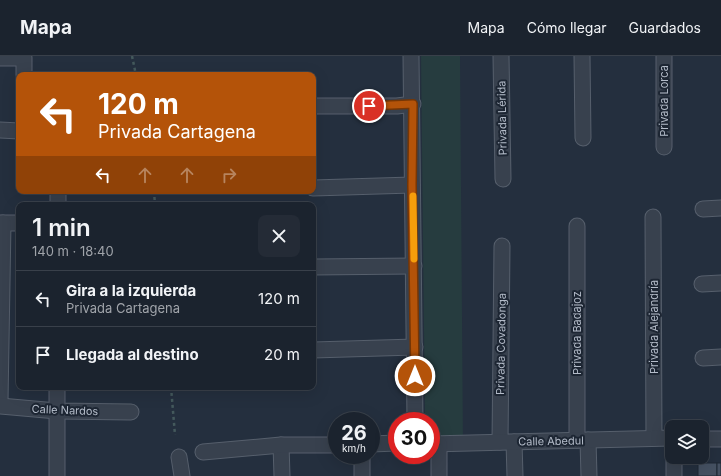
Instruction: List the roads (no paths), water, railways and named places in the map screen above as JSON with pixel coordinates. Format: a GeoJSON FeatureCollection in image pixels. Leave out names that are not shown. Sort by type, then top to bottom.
{"type":"FeatureCollection","features":[{"type":"Feature","properties":{"kind":"street"},"geometry":{"type":"LineString","coordinates":[[411,56],[413,104],[412,185],[415,412]]}},
{"type":"Feature","properties":{"kind":"street","name":"Privada Lérida"},"geometry":{"type":"LineString","coordinates":[[501,56],[503,180]]}},
{"type":"Feature","properties":{"kind":"street"},"geometry":{"type":"LineString","coordinates":[[582,56],[583,138]]}},
{"type":"Feature","properties":{"kind":"street","name":"Privada Lorca"},"geometry":{"type":"LineString","coordinates":[[664,56],[664,147]]}},
{"type":"Feature","properties":{"kind":"street"},"geometry":{"type":"LineString","coordinates":[[0,58],[24,58],[24,72]]}},
{"type":"Feature","properties":{"kind":"street"},"geometry":{"type":"LineString","coordinates":[[316,106],[413,104]]}},
{"type":"Feature","properties":{"kind":"street"},"geometry":{"type":"LineString","coordinates":[[0,130],[16,131]]}},
{"type":"Feature","properties":{"kind":"street"},"geometry":{"type":"LineString","coordinates":[[316,188],[412,185]]}},
{"type":"Feature","properties":{"kind":"street"},"geometry":{"type":"LineString","coordinates":[[703,209],[721,208]]}},
{"type":"Feature","properties":{"kind":"street","name":"Privada Alejandría"},"geometry":{"type":"LineString","coordinates":[[653,217],[654,438]]}},
{"type":"Feature","properties":{"kind":"street"},"geometry":{"type":"LineString","coordinates":[[0,401],[2,223],[16,223]]}},
{"type":"Feature","properties":{"kind":"street","name":"Privada Badajoz"},"geometry":{"type":"LineString","coordinates":[[577,226],[583,440],[589,476]]}},
{"type":"Feature","properties":{"kind":"street","name":"Privada Covadonga"},"geometry":{"type":"LineString","coordinates":[[502,246],[507,442],[515,476]]}},
{"type":"Feature","properties":{"kind":"street"},"geometry":{"type":"LineString","coordinates":[[316,267],[414,266]]}},
{"type":"Feature","properties":{"kind":"street"},"geometry":{"type":"LineString","coordinates":[[702,284],[721,283]]}},
{"type":"Feature","properties":{"kind":"street"},"geometry":{"type":"LineString","coordinates":[[316,350],[415,347]]}},
{"type":"Feature","properties":{"kind":"street"},"geometry":{"type":"LineString","coordinates":[[703,358],[721,358]]}},
{"type":"Feature","properties":{"kind":"street"},"geometry":{"type":"LineString","coordinates":[[57,390],[57,476]]}},
{"type":"Feature","properties":{"kind":"street","name":"Calle Nardos"},"geometry":{"type":"LineString","coordinates":[[0,406],[57,411],[131,412]]}},
{"type":"Feature","properties":{"kind":"street","name":"Calle Abedul"},"geometry":{"type":"LineString","coordinates":[[440,444],[665,438]]}},
{"type":"Feature","properties":{"kind":"street"},"geometry":{"type":"LineString","coordinates":[[709,439],[721,439]]}},
{"type":"Feature","properties":{"kind":"street"},"geometry":{"type":"LineString","coordinates":[[203,452],[281,445],[328,445]]}},
{"type":"Feature","properties":{"kind":"street"},"geometry":{"type":"LineString","coordinates":[[281,445],[282,476]]}},
{"type":"Feature","properties":{"kind":"street"},"geometry":{"type":"LineString","coordinates":[[179,457],[182,476]]}},
{"type":"Feature","properties":{"kind":"street"},"geometry":{"type":"LineString","coordinates":[[362,464],[362,476]]}},
{"type":"Feature","properties":{"kind":"street"},"geometry":{"type":"LineString","coordinates":[[438,464],[439,476]]}},
{"type":"Feature","properties":{"kind":"street"},"geometry":{"type":"LineString","coordinates":[[674,464],[674,476]]}}]}
